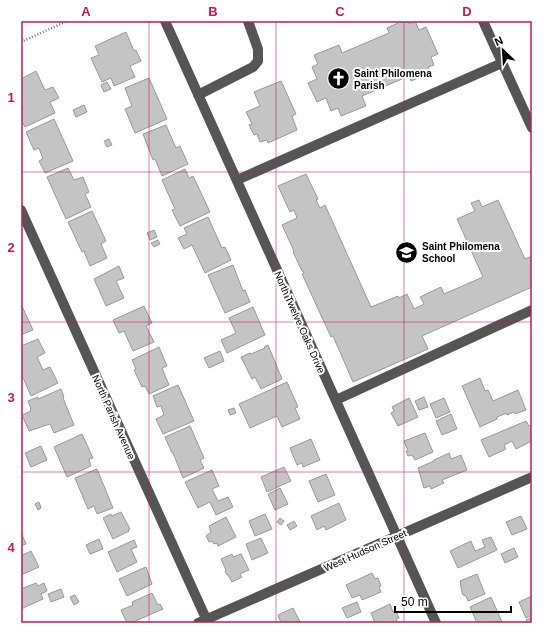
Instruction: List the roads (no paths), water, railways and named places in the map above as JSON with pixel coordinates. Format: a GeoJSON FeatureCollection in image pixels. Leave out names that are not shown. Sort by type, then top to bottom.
{"type":"FeatureCollection","features":[{"type":"Feature","properties":{"kind":"street","name":"North Twelve Oaks Drive"},"geometry":{"type":"LineString","coordinates":[[165,21],[436,623]]}},
{"type":"Feature","properties":{"kind":"street"},"geometry":{"type":"LineString","coordinates":[[198,94],[245,72],[253,67],[258,61],[258,49],[248,21]]}},
{"type":"Feature","properties":{"kind":"street"},"geometry":{"type":"LineString","coordinates":[[483,21],[532,128]]}},
{"type":"Feature","properties":{"kind":"street"},"geometry":{"type":"LineString","coordinates":[[237,180],[502,63]]}},
{"type":"Feature","properties":{"kind":"street","name":"North Parish Avenue"},"geometry":{"type":"LineString","coordinates":[[21,210],[204,622]]}},
{"type":"Feature","properties":{"kind":"street"},"geometry":{"type":"LineString","coordinates":[[336,400],[532,310]]}},
{"type":"Feature","properties":{"kind":"street","name":"West Hudson Street"},"geometry":{"type":"LineString","coordinates":[[204,622],[532,477]]}},
{"type":"Feature","properties":{"kind":"place","name":"Saint Philomena Parish"},"geometry":{"type":"Point","coordinates":[339,79]}},
{"type":"Feature","properties":{"kind":"place","name":"Saint Philomena School"},"geometry":{"type":"Point","coordinates":[406,252]}}]}
